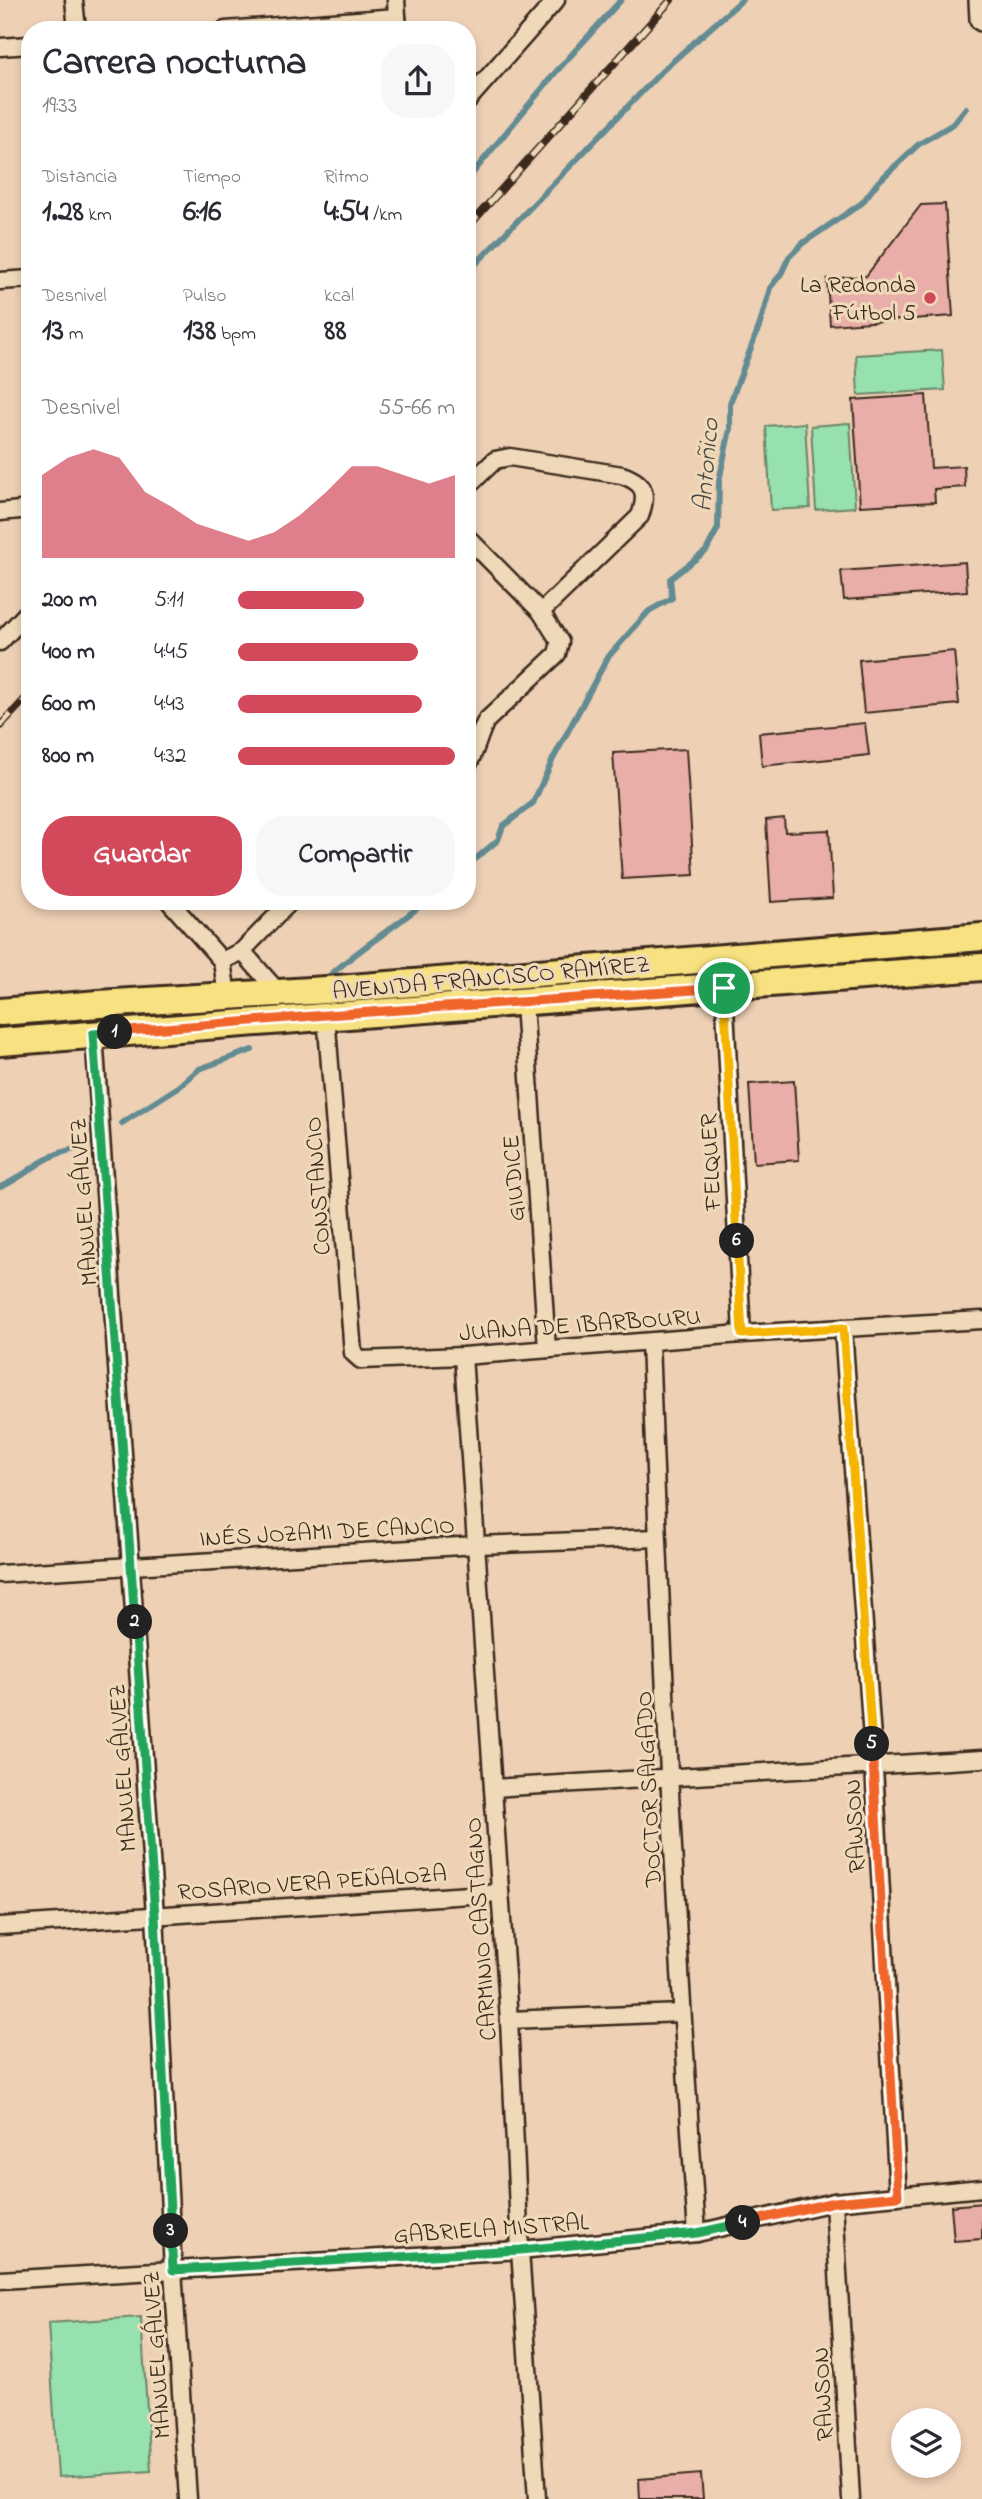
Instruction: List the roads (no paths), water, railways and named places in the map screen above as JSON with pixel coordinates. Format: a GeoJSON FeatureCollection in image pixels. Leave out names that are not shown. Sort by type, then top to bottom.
{"type":"FeatureCollection","features":[{"type":"Feature","properties":{"kind":"main road","name":"AVENIDA FRANCISCO RAMÍREZ"},"geometry":{"type":"LineString","coordinates":[[0,1012],[279,993],[982,937]]}},
{"type":"Feature","properties":{"kind":"main road","name":"AVENIDA FRANCISCO RAMÍREZ"},"geometry":{"type":"LineString","coordinates":[[0,1042],[982,967]]}},
{"type":"Feature","properties":{"kind":"street"},"geometry":{"type":"LineString","coordinates":[[74,0],[76,21]]}},
{"type":"Feature","properties":{"kind":"street"},"geometry":{"type":"LineString","coordinates":[[476,91],[556,0]]}},
{"type":"Feature","properties":{"kind":"street"},"geometry":{"type":"LineString","coordinates":[[981,0],[982,19]]}},
{"type":"Feature","properties":{"kind":"street"},"geometry":{"type":"LineString","coordinates":[[328,21],[397,15]]}},
{"type":"Feature","properties":{"kind":"street"},"geometry":{"type":"LineString","coordinates":[[0,47],[21,46]]}},
{"type":"Feature","properties":{"kind":"street"},"geometry":{"type":"LineString","coordinates":[[0,281],[21,280]]}},
{"type":"Feature","properties":{"kind":"street"},"geometry":{"type":"LineString","coordinates":[[476,478],[495,460],[510,457],[622,475],[637,480],[643,489],[644,502],[640,516],[541,612]]}},
{"type":"Feature","properties":{"kind":"street"},"geometry":{"type":"LineString","coordinates":[[0,512],[21,510]]}},
{"type":"Feature","properties":{"kind":"street"},"geometry":{"type":"LineString","coordinates":[[476,546],[541,612],[560,642],[557,654],[486,721],[476,748]]}},
{"type":"Feature","properties":{"kind":"street"},"geometry":{"type":"LineString","coordinates":[[0,642],[21,620]]}},
{"type":"Feature","properties":{"kind":"street"},"geometry":{"type":"LineString","coordinates":[[177,910],[222,961],[227,996]]}},
{"type":"Feature","properties":{"kind":"street"},"geometry":{"type":"LineString","coordinates":[[222,961],[242,951],[282,910]]}},
{"type":"Feature","properties":{"kind":"street"},"geometry":{"type":"LineString","coordinates":[[242,951],[279,993]]}},
{"type":"Feature","properties":{"kind":"street","name":"FELQUER"},"geometry":{"type":"LineString","coordinates":[[724,988],[742,1334]]}},
{"type":"Feature","properties":{"kind":"street","name":"GIUDICE"},"geometry":{"type":"LineString","coordinates":[[524,1003],[547,1349]]}},
{"type":"Feature","properties":{"kind":"street","name":"CONSTANCIO"},"geometry":{"type":"LineString","coordinates":[[326,1015],[353,1353]]}},
{"type":"Feature","properties":{"kind":"street","name":"MANUEL GÁLVEZ"},"geometry":{"type":"LineString","coordinates":[[93,1034],[155,1915],[188,2499]]}},
{"type":"Feature","properties":{"kind":"street","name":"JUANA DE IBARBOURU"},"geometry":{"type":"LineString","coordinates":[[353,1353],[361,1360],[463,1356],[742,1334],[982,1320]]}},
{"type":"Feature","properties":{"kind":"street","name":"RAWSON"},"geometry":{"type":"LineString","coordinates":[[843,1328],[874,1766],[898,2196]]}},
{"type":"Feature","properties":{"kind":"street","name":"DOCTOR SALGADO"},"geometry":{"type":"LineString","coordinates":[[650,1342],[681,2013],[697,2233]]}},
{"type":"Feature","properties":{"kind":"street","name":"CARMINIO CASTAGNO"},"geometry":{"type":"LineString","coordinates":[[463,1356],[509,2020],[520,2250],[537,2499]]}},
{"type":"Feature","properties":{"kind":"street","name":"INÉS JOZAMI DE CANCIO"},"geometry":{"type":"LineString","coordinates":[[0,1574],[477,1545],[657,1538]]}},
{"type":"Feature","properties":{"kind":"street"},"geometry":{"type":"LineString","coordinates":[[493,1788],[982,1759]]}},
{"type":"Feature","properties":{"kind":"street","name":"ROSARIO VERA PEÑALOZA"},"geometry":{"type":"LineString","coordinates":[[0,1926],[500,1893]]}},
{"type":"Feature","properties":{"kind":"street"},"geometry":{"type":"LineString","coordinates":[[509,2020],[681,2013]]}},
{"type":"Feature","properties":{"kind":"street","name":"GABRIELA MISTRAL"},"geometry":{"type":"LineString","coordinates":[[0,2280],[520,2250],[697,2233],[834,2202],[982,2188]]}},
{"type":"Feature","properties":{"kind":"street","name":"RAWSON"},"geometry":{"type":"LineString","coordinates":[[834,2202],[850,2499]]}},
{"type":"Feature","properties":{"kind":"waterway"},"geometry":{"type":"LineString","coordinates":[[476,169],[555,73],[621,0]]}},
{"type":"Feature","properties":{"kind":"waterway"},"geometry":{"type":"LineString","coordinates":[[476,264],[664,69],[742,0]]}},
{"type":"Feature","properties":{"kind":"waterway","name":"Antoñico"},"geometry":{"type":"LineString","coordinates":[[476,858],[498,840],[503,826],[533,803],[553,759],[608,657],[649,611],[672,598],[670,579],[706,551],[718,528],[719,481],[730,429],[730,403],[760,324],[770,288],[789,257],[803,243],[862,203],[878,182],[919,144],[953,124],[966,108]]}},
{"type":"Feature","properties":{"kind":"waterway","name":"Antoñico"},"geometry":{"type":"LineString","coordinates":[[325,980],[415,910]]}},
{"type":"Feature","properties":{"kind":"waterway","name":"Antoñico"},"geometry":{"type":"LineString","coordinates":[[122,1123],[180,1086],[199,1069],[252,1050]]}},
{"type":"Feature","properties":{"kind":"waterway","name":"Antoñico"},"geometry":{"type":"LineString","coordinates":[[0,1187],[54,1155],[91,1142]]}},
{"type":"Feature","properties":{"kind":"railway"},"geometry":{"type":"LineString","coordinates":[[476,218],[671,0]]}},
{"type":"Feature","properties":{"kind":"railway"},"geometry":{"type":"LineString","coordinates":[[0,726],[21,704]]}},
{"type":"Feature","properties":{"kind":"place","name":"La Redonda Fútbol 5"},"geometry":{"type":"Point","coordinates":[930,298]}}]}
